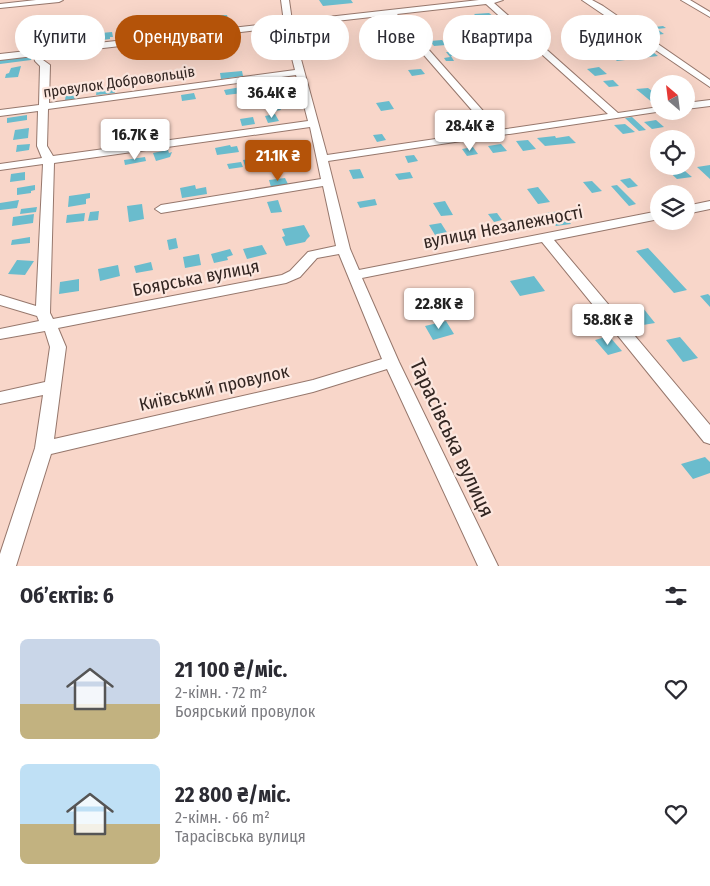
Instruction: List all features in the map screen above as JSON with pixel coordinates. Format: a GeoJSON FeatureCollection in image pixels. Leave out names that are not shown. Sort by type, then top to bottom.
{"type":"FeatureCollection","features":[{"type":"Feature","properties":{"kind":"street"},"geometry":{"type":"LineString","coordinates":[[0,6],[22,2],[59,0]]}},
{"type":"Feature","properties":{"kind":"street","name":"Тарасівська вулиця"},"geometry":{"type":"LineString","coordinates":[[285,0],[287,15]]}},
{"type":"Feature","properties":{"kind":"street"},"geometry":{"type":"LineString","coordinates":[[349,17],[499,0]]}},
{"type":"Feature","properties":{"kind":"street"},"geometry":{"type":"LineString","coordinates":[[586,0],[710,84]]}},
{"type":"Feature","properties":{"kind":"street"},"geometry":{"type":"LineString","coordinates":[[685,0],[710,15]]}},
{"type":"Feature","properties":{"kind":"street"},"geometry":{"type":"LineString","coordinates":[[487,1],[616,116]]}},
{"type":"Feature","properties":{"kind":"street"},"geometry":{"type":"LineString","coordinates":[[391,12],[497,133]]}},
{"type":"Feature","properties":{"kind":"street"},"geometry":{"type":"LineString","coordinates":[[105,44],[251,28]]}},
{"type":"Feature","properties":{"kind":"street"},"geometry":{"type":"LineString","coordinates":[[0,57],[15,55]]}},
{"type":"Feature","properties":{"kind":"street"},"geometry":{"type":"LineString","coordinates":[[6,566],[44,448],[58,347],[57,338],[45,320],[49,160],[42,146],[45,64],[39,60]]}},
{"type":"Feature","properties":{"kind":"street","name":"Тарасівська вулиця"},"geometry":{"type":"LineString","coordinates":[[298,60],[343,249],[391,362],[488,566]]}},
{"type":"Feature","properties":{"kind":"street","name":"провулок Добровольців"},"geometry":{"type":"LineString","coordinates":[[0,113],[301,72]]}},
{"type":"Feature","properties":{"kind":"street"},"geometry":{"type":"LineString","coordinates":[[695,104],[710,102]]}},
{"type":"Feature","properties":{"kind":"street"},"geometry":{"type":"LineString","coordinates":[[322,159],[650,111]]}},
{"type":"Feature","properties":{"kind":"street"},"geometry":{"type":"LineString","coordinates":[[0,167],[314,123]]}},
{"type":"Feature","properties":{"kind":"street"},"geometry":{"type":"LineString","coordinates":[[161,209],[327,182]]}},
{"type":"Feature","properties":{"kind":"street"},"geometry":{"type":"LineString","coordinates":[[705,206],[710,216]]}},
{"type":"Feature","properties":{"kind":"street","name":"вулиця Незалежності"},"geometry":{"type":"LineString","coordinates":[[354,275],[650,217]]}},
{"type":"Feature","properties":{"kind":"street"},"geometry":{"type":"LineString","coordinates":[[546,238],[710,437]]}},
{"type":"Feature","properties":{"kind":"street","name":"Боярська вулиця"},"geometry":{"type":"LineString","coordinates":[[0,300],[45,320],[286,279],[295,274],[312,255],[343,249]]}},
{"type":"Feature","properties":{"kind":"street"},"geometry":{"type":"LineString","coordinates":[[0,334],[45,320]]}},
{"type":"Feature","properties":{"kind":"street","name":"Київський провулок"},"geometry":{"type":"LineString","coordinates":[[44,448],[313,386],[391,362]]}},
{"type":"Feature","properties":{"kind":"street"},"geometry":{"type":"LineString","coordinates":[[0,398],[53,387]]}},
{"type":"Feature","properties":{"kind":"building"},"geometry":{"type":"Polygon","coordinates":[[[319,0],[351,0],[353,3],[323,6],[319,0]]]}},
{"type":"Feature","properties":{"kind":"building"},"geometry":{"type":"Polygon","coordinates":[[[489,13],[492,15],[475,15],[489,13]]]}},
{"type":"Feature","properties":{"kind":"building"},"geometry":{"type":"Polygon","coordinates":[[[112,32],[113,37],[105,40],[105,33],[112,32]]]}},
{"type":"Feature","properties":{"kind":"building"},"geometry":{"type":"Polygon","coordinates":[[[442,40],[443,45],[434,46],[433,41],[442,40]]]}},
{"type":"Feature","properties":{"kind":"building"},"geometry":{"type":"Polygon","coordinates":[[[15,58],[15,60],[31,60],[0,64],[0,60],[15,58]]]}},
{"type":"Feature","properties":{"kind":"building"},"geometry":{"type":"Polygon","coordinates":[[[21,66],[18,77],[5,78],[11,68],[21,66]]]}},
{"type":"Feature","properties":{"kind":"building"},"geometry":{"type":"Polygon","coordinates":[[[599,67],[607,74],[595,76],[587,69],[599,67]]]}},
{"type":"Feature","properties":{"kind":"building"},"geometry":{"type":"Polygon","coordinates":[[[421,69],[425,74],[412,76],[408,70],[421,69]]]}},
{"type":"Feature","properties":{"kind":"building"},"geometry":{"type":"Polygon","coordinates":[[[242,71],[243,76],[221,79],[220,73],[242,71]]]}},
{"type":"Feature","properties":{"kind":"building"},"geometry":{"type":"Polygon","coordinates":[[[613,80],[619,86],[609,87],[603,81],[613,80]]]}},
{"type":"Feature","properties":{"kind":"building"},"geometry":{"type":"Polygon","coordinates":[[[267,81],[269,86],[256,88],[254,83],[267,81]]]}},
{"type":"Feature","properties":{"kind":"building"},"geometry":{"type":"Polygon","coordinates":[[[115,87],[115,93],[96,95],[97,89],[115,87]]]}},
{"type":"Feature","properties":{"kind":"building"},"geometry":{"type":"Polygon","coordinates":[[[241,87],[243,93],[226,95],[224,90],[241,87]]]}},
{"type":"Feature","properties":{"kind":"building"},"geometry":{"type":"Polygon","coordinates":[[[636,89],[650,89],[650,101],[636,89]]]}},
{"type":"Feature","properties":{"kind":"building"},"geometry":{"type":"Polygon","coordinates":[[[77,93],[77,99],[65,100],[66,94],[77,93]]]}},
{"type":"Feature","properties":{"kind":"building"},"geometry":{"type":"Polygon","coordinates":[[[194,93],[196,99],[182,101],[181,95],[194,93]]]}},
{"type":"Feature","properties":{"kind":"building"},"geometry":{"type":"Polygon","coordinates":[[[272,93],[274,99],[261,101],[259,94],[272,93]]]}},
{"type":"Feature","properties":{"kind":"building"},"geometry":{"type":"Polygon","coordinates":[[[389,101],[394,109],[381,111],[376,103],[389,101]]]}},
{"type":"Feature","properties":{"kind":"building"},"geometry":{"type":"Polygon","coordinates":[[[278,103],[281,110],[269,112],[266,105],[278,103]]]}},
{"type":"Feature","properties":{"kind":"building"},"geometry":{"type":"Polygon","coordinates":[[[275,114],[279,121],[268,123],[265,116],[275,114]]]}},
{"type":"Feature","properties":{"kind":"building"},"geometry":{"type":"Polygon","coordinates":[[[27,115],[27,120],[7,123],[7,118],[27,115]]]}},
{"type":"Feature","properties":{"kind":"building"},"geometry":{"type":"Polygon","coordinates":[[[253,117],[255,124],[242,126],[240,119],[253,117]]]}},
{"type":"Feature","properties":{"kind":"building"},"geometry":{"type":"Polygon","coordinates":[[[632,117],[646,130],[639,131],[625,118],[632,117]]]}},
{"type":"Feature","properties":{"kind":"building"},"geometry":{"type":"Polygon","coordinates":[[[656,120],[664,127],[652,129],[644,122],[656,120]]]}},
{"type":"Feature","properties":{"kind":"building"},"geometry":{"type":"Polygon","coordinates":[[[625,124],[635,132],[623,134],[614,125],[625,124]]]}},
{"type":"Feature","properties":{"kind":"building"},"geometry":{"type":"Polygon","coordinates":[[[29,128],[28,138],[13,140],[15,130],[29,128]]]}},
{"type":"Feature","properties":{"kind":"building"},"geometry":{"type":"Polygon","coordinates":[[[382,134],[386,140],[377,142],[373,135],[382,134]]]}},
{"type":"Feature","properties":{"kind":"building"},"geometry":{"type":"Polygon","coordinates":[[[555,136],[556,138],[569,136],[576,143],[545,146],[537,138],[555,136]]]}},
{"type":"Feature","properties":{"kind":"building"},"geometry":{"type":"Polygon","coordinates":[[[528,140],[536,149],[523,151],[516,141],[528,140]]]}},
{"type":"Feature","properties":{"kind":"building"},"geometry":{"type":"Polygon","coordinates":[[[30,144],[29,150],[16,152],[17,145],[30,144]]]}},
{"type":"Feature","properties":{"kind":"building"},"geometry":{"type":"Polygon","coordinates":[[[501,144],[507,151],[493,153],[488,146],[501,144]]]}},
{"type":"Feature","properties":{"kind":"building"},"geometry":{"type":"Polygon","coordinates":[[[230,145],[231,147],[237,146],[239,152],[217,155],[215,148],[230,145]]]}},
{"type":"Feature","properties":{"kind":"building"},"geometry":{"type":"Polygon","coordinates":[[[473,147],[478,154],[467,156],[462,149],[473,147]]]}},
{"type":"Feature","properties":{"kind":"building"},"geometry":{"type":"Polygon","coordinates":[[[168,150],[169,153],[172,152],[170,157],[156,161],[153,153],[168,150]]]}},
{"type":"Feature","properties":{"kind":"building"},"geometry":{"type":"Polygon","coordinates":[[[295,152],[298,158],[245,166],[243,160],[295,152]]]}},
{"type":"Feature","properties":{"kind":"building"},"geometry":{"type":"Polygon","coordinates":[[[414,155],[418,161],[408,163],[405,156],[414,155]]]}},
{"type":"Feature","properties":{"kind":"building"},"geometry":{"type":"Polygon","coordinates":[[[145,157],[146,161],[125,165],[124,160],[145,157]]]}},
{"type":"Feature","properties":{"kind":"building"},"geometry":{"type":"Polygon","coordinates":[[[241,162],[243,167],[229,169],[227,164],[241,162]]]}},
{"type":"Feature","properties":{"kind":"building"},"geometry":{"type":"Polygon","coordinates":[[[710,165],[710,179],[697,167],[710,165]]]}},
{"type":"Feature","properties":{"kind":"building"},"geometry":{"type":"Polygon","coordinates":[[[360,169],[364,178],[353,179],[349,170],[360,169]]]}},
{"type":"Feature","properties":{"kind":"building"},"geometry":{"type":"Polygon","coordinates":[[[25,172],[25,180],[10,182],[11,174],[25,172]]]}},
{"type":"Feature","properties":{"kind":"building"},"geometry":{"type":"Polygon","coordinates":[[[410,172],[413,178],[399,180],[395,174],[410,172]]]}},
{"type":"Feature","properties":{"kind":"building"},"geometry":{"type":"Polygon","coordinates":[[[673,175],[690,175],[692,177],[677,179],[673,175]]]}},
{"type":"Feature","properties":{"kind":"building"},"geometry":{"type":"Polygon","coordinates":[[[285,178],[288,184],[271,187],[269,180],[285,178]]]}},
{"type":"Feature","properties":{"kind":"building"},"geometry":{"type":"Polygon","coordinates":[[[630,178],[638,186],[628,188],[620,180],[630,178]]]}},
{"type":"Feature","properties":{"kind":"building"},"geometry":{"type":"Polygon","coordinates":[[[592,181],[602,191],[592,193],[583,182],[592,181]]]}},
{"type":"Feature","properties":{"kind":"building"},"geometry":{"type":"Polygon","coordinates":[[[35,185],[35,190],[31,191],[31,193],[17,195],[17,188],[35,185]]]}},
{"type":"Feature","properties":{"kind":"building"},"geometry":{"type":"Polygon","coordinates":[[[195,185],[196,189],[206,187],[207,194],[182,198],[180,188],[195,185]]]}},
{"type":"Feature","properties":{"kind":"building"},"geometry":{"type":"Polygon","coordinates":[[[617,185],[636,204],[629,206],[611,186],[617,185]]]}},
{"type":"Feature","properties":{"kind":"building"},"geometry":{"type":"Polygon","coordinates":[[[538,187],[550,202],[538,204],[527,189],[538,187]]]}},
{"type":"Feature","properties":{"kind":"building"},"geometry":{"type":"Polygon","coordinates":[[[90,193],[90,198],[86,199],[86,204],[68,207],[69,196],[90,193]]]}},
{"type":"Feature","properties":{"kind":"building"},"geometry":{"type":"Polygon","coordinates":[[[375,199],[377,205],[360,208],[357,202],[375,199]]]}},
{"type":"Feature","properties":{"kind":"building"},"geometry":{"type":"Polygon","coordinates":[[[19,200],[17,208],[0,210],[0,203],[19,200]]]}},
{"type":"Feature","properties":{"kind":"building"},"geometry":{"type":"Polygon","coordinates":[[[278,200],[282,212],[271,213],[267,202],[278,200]]]}},
{"type":"Feature","properties":{"kind":"building"},"geometry":{"type":"Polygon","coordinates":[[[445,201],[453,215],[441,216],[433,203],[445,201]]]}},
{"type":"Feature","properties":{"kind":"building"},"geometry":{"type":"Polygon","coordinates":[[[142,204],[144,219],[129,222],[127,206],[142,204]]]}},
{"type":"Feature","properties":{"kind":"building"},"geometry":{"type":"Polygon","coordinates":[[[37,207],[36,212],[20,214],[21,209],[37,207]]]}},
{"type":"Feature","properties":{"kind":"building"},"geometry":{"type":"Polygon","coordinates":[[[99,211],[98,220],[88,221],[90,212],[99,211]]]}},
{"type":"Feature","properties":{"kind":"building"},"geometry":{"type":"Polygon","coordinates":[[[561,211],[571,224],[556,226],[546,213],[561,211]]]}},
{"type":"Feature","properties":{"kind":"building"},"geometry":{"type":"Polygon","coordinates":[[[85,213],[84,221],[66,223],[67,215],[85,213]]]}},
{"type":"Feature","properties":{"kind":"building"},"geometry":{"type":"Polygon","coordinates":[[[497,213],[502,220],[494,222],[488,214],[497,213]]]}},
{"type":"Feature","properties":{"kind":"building"},"geometry":{"type":"Polygon","coordinates":[[[34,214],[33,223],[12,226],[13,217],[34,214]]]}},
{"type":"Feature","properties":{"kind":"building"},"geometry":{"type":"Polygon","coordinates":[[[525,219],[531,226],[520,227],[515,220],[525,219]]]}},
{"type":"Feature","properties":{"kind":"building"},"geometry":{"type":"Polygon","coordinates":[[[441,223],[453,242],[441,245],[429,225],[441,223]]]}},
{"type":"Feature","properties":{"kind":"building"},"geometry":{"type":"Polygon","coordinates":[[[304,225],[310,236],[305,242],[286,246],[282,237],[285,236],[282,229],[304,225]]]}},
{"type":"Feature","properties":{"kind":"building"},"geometry":{"type":"Polygon","coordinates":[[[30,237],[30,243],[11,245],[12,240],[30,237]]]}},
{"type":"Feature","properties":{"kind":"building"},"geometry":{"type":"Polygon","coordinates":[[[176,238],[178,248],[169,250],[167,240],[176,238]]]}},
{"type":"Feature","properties":{"kind":"building"},"geometry":{"type":"Polygon","coordinates":[[[262,245],[267,254],[247,259],[243,249],[262,245]]]}},
{"type":"Feature","properties":{"kind":"building"},"geometry":{"type":"Polygon","coordinates":[[[648,248],[687,290],[674,293],[636,251],[648,248]]]}},
{"type":"Feature","properties":{"kind":"building"},"geometry":{"type":"Polygon","coordinates":[[[230,249],[233,255],[227,257],[228,260],[214,263],[211,254],[230,249]]]}},
{"type":"Feature","properties":{"kind":"building"},"geometry":{"type":"Polygon","coordinates":[[[199,254],[201,265],[185,268],[183,257],[199,254]]]}},
{"type":"Feature","properties":{"kind":"building"},"geometry":{"type":"Polygon","coordinates":[[[17,260],[34,261],[25,275],[8,274],[17,260]]]}},
{"type":"Feature","properties":{"kind":"building"},"geometry":{"type":"Polygon","coordinates":[[[151,262],[153,270],[136,273],[134,266],[151,262]]]}},
{"type":"Feature","properties":{"kind":"building"},"geometry":{"type":"Polygon","coordinates":[[[118,265],[120,276],[100,281],[98,269],[118,265]]]}},
{"type":"Feature","properties":{"kind":"building"},"geometry":{"type":"Polygon","coordinates":[[[534,276],[545,291],[520,296],[510,281],[534,276]]]}},
{"type":"Feature","properties":{"kind":"building"},"geometry":{"type":"Polygon","coordinates":[[[79,279],[79,291],[59,294],[60,282],[79,279]]]}},
{"type":"Feature","properties":{"kind":"building"},"geometry":{"type":"Polygon","coordinates":[[[708,294],[710,296],[710,307],[700,296],[708,294]]]}},
{"type":"Feature","properties":{"kind":"building"},"geometry":{"type":"Polygon","coordinates":[[[643,308],[655,323],[643,325],[632,311],[643,308]]]}},
{"type":"Feature","properties":{"kind":"building"},"geometry":{"type":"Polygon","coordinates":[[[446,321],[454,334],[433,340],[425,326],[446,321]]]}},
{"type":"Feature","properties":{"kind":"building"},"geometry":{"type":"Polygon","coordinates":[[[609,336],[622,351],[608,355],[595,340],[609,336]]]}},
{"type":"Feature","properties":{"kind":"building"},"geometry":{"type":"Polygon","coordinates":[[[680,337],[698,358],[683,362],[666,340],[680,337]]]}},
{"type":"Feature","properties":{"kind":"building"},"geometry":{"type":"Polygon","coordinates":[[[705,457],[710,462],[710,473],[693,479],[681,464],[705,457]]]}}]}
